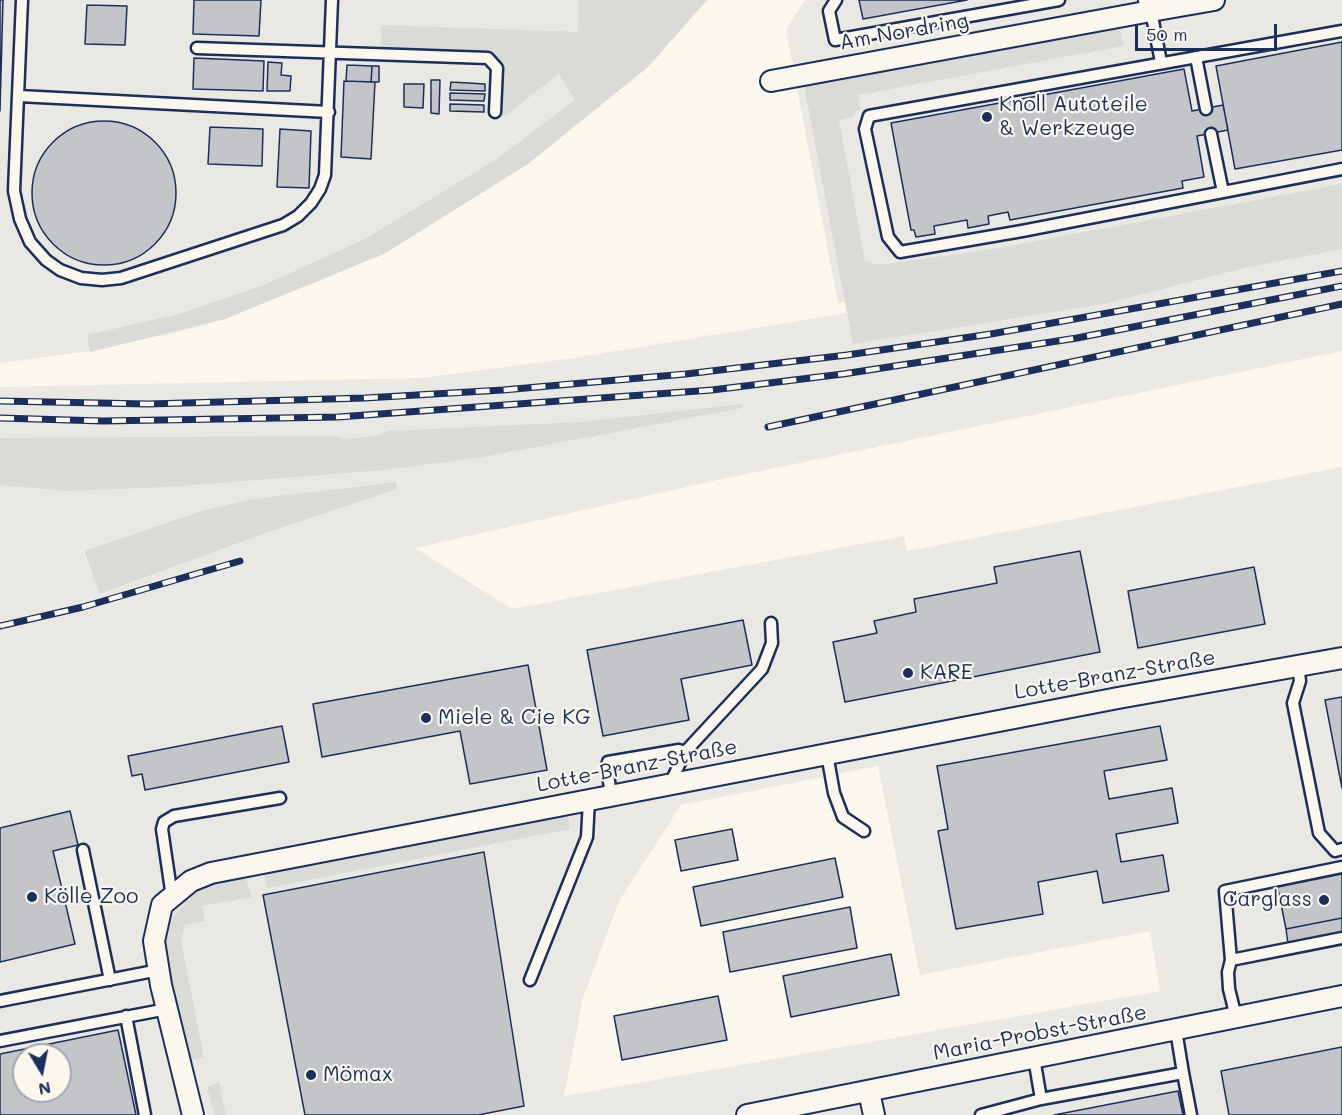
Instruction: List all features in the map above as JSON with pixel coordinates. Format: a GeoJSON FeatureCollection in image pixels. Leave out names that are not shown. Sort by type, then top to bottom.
{"type":"FeatureCollection","features":[{"type":"Feature","properties":{"kind":"street","name":"Am Nordring"},"geometry":{"type":"LineString","coordinates":[[771,81],[1150,5],[1214,0]]}},
{"type":"Feature","properties":{"kind":"street","name":"Lotte-Branz-Straße"},"geometry":{"type":"LineString","coordinates":[[193,1115],[167,1009],[154,941],[162,905],[191,881],[211,873],[1118,698],[1342,658]]}},
{"type":"Feature","properties":{"kind":"street","name":"Maria-Probst-Straße"},"geometry":{"type":"LineString","coordinates":[[747,1115],[1342,996]]}},
{"type":"Feature","properties":{"kind":"street"},"geometry":{"type":"LineString","coordinates":[[869,1092],[874,1115]]}},
{"type":"Feature","properties":{"kind":"lane"},"geometry":{"type":"LineString","coordinates":[[22,0],[14,191],[20,219],[30,242],[46,260],[60,270],[81,278],[102,280],[121,278],[283,225],[298,216],[312,203],[325,175],[332,0]]}},
{"type":"Feature","properties":{"kind":"lane"},"geometry":{"type":"LineString","coordinates":[[836,0],[829,11],[835,40],[1059,0]]}},
{"type":"Feature","properties":{"kind":"lane"},"geometry":{"type":"LineString","coordinates":[[1150,5],[1161,62]]}},
{"type":"Feature","properties":{"kind":"lane"},"geometry":{"type":"LineString","coordinates":[[1342,31],[1161,62],[869,117],[865,129],[888,237],[900,252],[1022,231],[1342,169]]}},
{"type":"Feature","properties":{"kind":"lane"},"geometry":{"type":"LineString","coordinates":[[197,48],[488,58],[497,68],[495,111]]}},
{"type":"Feature","properties":{"kind":"lane"},"geometry":{"type":"LineString","coordinates":[[1196,57],[1206,109]]}},
{"type":"Feature","properties":{"kind":"lane"},"geometry":{"type":"LineString","coordinates":[[19,96],[329,112]]}},
{"type":"Feature","properties":{"kind":"lane"},"geometry":{"type":"LineString","coordinates":[[1211,134],[1223,192]]}},
{"type":"Feature","properties":{"kind":"lane"},"geometry":{"type":"LineString","coordinates":[[670,784],[685,752],[762,669],[772,643],[771,623]]}},
{"type":"Feature","properties":{"kind":"lane"},"geometry":{"type":"LineString","coordinates":[[1298,666],[1300,681],[1293,703],[1319,833],[1335,851],[1342,849]]}},
{"type":"Feature","properties":{"kind":"lane"},"geometry":{"type":"LineString","coordinates":[[611,796],[608,762],[679,750],[685,752]]}},
{"type":"Feature","properties":{"kind":"lane"},"geometry":{"type":"LineString","coordinates":[[826,754],[834,793],[843,817],[864,831]]}},
{"type":"Feature","properties":{"kind":"lane"},"geometry":{"type":"LineString","coordinates":[[172,897],[162,829],[164,822],[174,816],[280,798]]}},
{"type":"Feature","properties":{"kind":"lane"},"geometry":{"type":"LineString","coordinates":[[530,981],[587,837],[589,800]]}},
{"type":"Feature","properties":{"kind":"lane"},"geometry":{"type":"LineString","coordinates":[[83,850],[110,980]]}},
{"type":"Feature","properties":{"kind":"lane"},"geometry":{"type":"LineString","coordinates":[[1236,1017],[1229,989],[1228,972],[1231,960],[1225,891],[1342,867]]}},
{"type":"Feature","properties":{"kind":"lane"},"geometry":{"type":"LineString","coordinates":[[1231,960],[1342,938]]}},
{"type":"Feature","properties":{"kind":"lane"},"geometry":{"type":"LineString","coordinates":[[0,1001],[159,970]]}},
{"type":"Feature","properties":{"kind":"lane"},"geometry":{"type":"LineString","coordinates":[[0,1041],[167,1009]]}},
{"type":"Feature","properties":{"kind":"lane"},"geometry":{"type":"LineString","coordinates":[[126,1017],[145,1115]]}},
{"type":"Feature","properties":{"kind":"lane"},"geometry":{"type":"LineString","coordinates":[[1176,1030],[1191,1115]]}},
{"type":"Feature","properties":{"kind":"lane"},"geometry":{"type":"LineString","coordinates":[[1034,1058],[1041,1099]]}},
{"type":"Feature","properties":{"kind":"lane"},"geometry":{"type":"LineString","coordinates":[[981,1115],[1041,1099],[1183,1073]]}},
{"type":"Feature","properties":{"kind":"shaded area"},"geometry":{"type":"Polygon","coordinates":[[[0,0],[705,0],[576,122],[225,319],[90,351],[0,363],[0,0]]]}},
{"type":"Feature","properties":{"kind":"shaded area"},"geometry":{"type":"Polygon","coordinates":[[[579,0],[707,0],[648,67],[528,164],[384,254],[225,319],[90,352],[87,335],[179,314],[264,285],[365,239],[497,159],[575,100],[559,74],[502,118],[504,65],[492,53],[381,50],[381,25],[578,32],[579,0]]]}},
{"type":"Feature","properties":{"kind":"shaded area"},"geometry":{"type":"Polygon","coordinates":[[[805,0],[1342,0],[1342,218],[838,303],[786,30],[805,0]]]}},
{"type":"Feature","properties":{"kind":"shaded area"},"geometry":{"type":"Polygon","coordinates":[[[1120,28],[1123,46],[858,95],[861,109],[857,110],[853,117],[839,120],[865,261],[879,265],[999,248],[1342,184],[1342,249],[1244,268],[1104,304],[853,344],[804,85],[1120,28]]]}},
{"type":"Feature","properties":{"kind":"shaded area"},"geometry":{"type":"Polygon","coordinates":[[[1342,231],[1342,351],[722,479],[415,548],[512,609],[904,536],[907,551],[1342,467],[1342,1115],[0,1115],[0,387],[421,378],[567,359],[1342,231]],[[396,482],[252,499],[201,511],[83,551],[101,594],[266,533],[396,489],[396,482]],[[878,766],[681,805],[619,901],[583,998],[564,1096],[1160,991],[1150,931],[920,975],[878,766]]]}},
{"type":"Feature","properties":{"kind":"shaded area"},"geometry":{"type":"Polygon","coordinates":[[[741,404],[742,408],[483,457],[384,470],[168,487],[67,491],[0,485],[0,438],[333,436],[345,439],[375,436],[389,431],[581,422],[741,404]]]}},
{"type":"Feature","properties":{"kind":"shaded area"},"geometry":{"type":"Polygon","coordinates":[[[396,482],[397,489],[266,533],[100,594],[84,551],[201,511],[252,499],[396,482]]]}},
{"type":"Feature","properties":{"kind":"shaded area"},"geometry":{"type":"Polygon","coordinates":[[[556,814],[568,817],[570,829],[267,888],[263,871],[556,814]]]}},
{"type":"Feature","properties":{"kind":"shaded area"},"geometry":{"type":"Polygon","coordinates":[[[245,875],[252,897],[202,906],[205,921],[185,925],[181,941],[204,1058],[188,1061],[163,952],[170,922],[188,898],[208,884],[245,875]]]}},
{"type":"Feature","properties":{"kind":"shaded area"},"geometry":{"type":"Polygon","coordinates":[[[219,1082],[226,1115],[215,1115],[207,1087],[219,1082]]]}},
{"type":"Feature","properties":{"kind":"building"},"geometry":{"type":"Polygon","coordinates":[[[0,0],[3,0],[0,111],[0,0]]]}},
{"type":"Feature","properties":{"kind":"building"},"geometry":{"type":"Polygon","coordinates":[[[194,0],[261,0],[259,36],[193,34],[194,0]]]}},
{"type":"Feature","properties":{"kind":"building"},"geometry":{"type":"Polygon","coordinates":[[[859,0],[967,0],[863,19],[859,0]]]}},
{"type":"Feature","properties":{"kind":"building"},"geometry":{"type":"Polygon","coordinates":[[[87,5],[127,6],[125,45],[85,44],[87,5]]]}},
{"type":"Feature","properties":{"kind":"building"},"geometry":{"type":"Polygon","coordinates":[[[1342,42],[1342,150],[1235,169],[1216,66],[1342,42]]]}},
{"type":"Feature","properties":{"kind":"building"},"geometry":{"type":"Polygon","coordinates":[[[194,58],[264,61],[263,91],[193,89],[194,58]]]}},
{"type":"Feature","properties":{"kind":"building"},"geometry":{"type":"Polygon","coordinates":[[[268,62],[282,63],[281,75],[291,76],[290,91],[267,91],[268,62]]]}},
{"type":"Feature","properties":{"kind":"building"},"geometry":{"type":"Polygon","coordinates":[[[347,65],[372,66],[371,82],[346,81],[347,65]]]}},
{"type":"Feature","properties":{"kind":"building"},"geometry":{"type":"Polygon","coordinates":[[[372,66],[379,66],[379,82],[371,82],[372,66]]]}},
{"type":"Feature","properties":{"kind":"building"},"geometry":{"type":"Polygon","coordinates":[[[1184,69],[1192,111],[1223,105],[1228,130],[1197,136],[1204,177],[1182,181],[1183,188],[1010,220],[1008,212],[988,216],[989,224],[968,228],[967,220],[934,226],[935,234],[916,237],[914,230],[911,230],[891,123],[1184,69]]]}},
{"type":"Feature","properties":{"kind":"building"},"geometry":{"type":"Polygon","coordinates":[[[431,80],[440,80],[439,114],[431,113],[431,80]]]}},
{"type":"Feature","properties":{"kind":"building"},"geometry":{"type":"Polygon","coordinates":[[[344,81],[375,82],[371,159],[341,157],[344,81]]]}},
{"type":"Feature","properties":{"kind":"building"},"geometry":{"type":"Polygon","coordinates":[[[451,82],[485,84],[485,91],[450,90],[451,82]]]}},
{"type":"Feature","properties":{"kind":"building"},"geometry":{"type":"Polygon","coordinates":[[[404,84],[424,84],[423,108],[404,107],[404,84]]]}},
{"type":"Feature","properties":{"kind":"building"},"geometry":{"type":"Polygon","coordinates":[[[450,93],[485,94],[484,101],[450,100],[450,93]]]}},
{"type":"Feature","properties":{"kind":"building"},"geometry":{"type":"Polygon","coordinates":[[[450,104],[484,105],[484,112],[450,111],[450,104]]]}},
{"type":"Feature","properties":{"kind":"building"},"geometry":{"type":"Polygon","coordinates":[[[104,121],[131,127],[144,133],[155,142],[164,153],[170,166],[176,193],[170,220],[164,233],[155,244],[144,253],[131,259],[104,265],[77,259],[64,253],[53,244],[44,233],[38,220],[32,193],[38,166],[44,153],[53,142],[64,133],[77,127],[104,121]]]}},
{"type":"Feature","properties":{"kind":"building"},"geometry":{"type":"Polygon","coordinates":[[[210,127],[263,129],[262,166],[208,164],[210,127]]]}},
{"type":"Feature","properties":{"kind":"building"},"geometry":{"type":"Polygon","coordinates":[[[280,129],[311,131],[309,188],[277,187],[280,129]]]}},
{"type":"Feature","properties":{"kind":"building"},"geometry":{"type":"Polygon","coordinates":[[[1080,551],[1100,652],[845,702],[833,642],[877,633],[874,621],[916,612],[914,599],[997,583],[994,567],[1080,551]]]}},
{"type":"Feature","properties":{"kind":"building"},"geometry":{"type":"Polygon","coordinates":[[[1254,567],[1265,624],[1138,648],[1128,591],[1254,567]]]}},
{"type":"Feature","properties":{"kind":"building"},"geometry":{"type":"Polygon","coordinates":[[[743,620],[752,665],[681,679],[689,720],[603,736],[587,650],[743,620]]]}},
{"type":"Feature","properties":{"kind":"building","name":"Miele & Cie KG"},"geometry":{"type":"Polygon","coordinates":[[[528,665],[547,770],[470,784],[460,731],[322,757],[313,704],[528,665]]]}},
{"type":"Feature","properties":{"kind":"building"},"geometry":{"type":"Polygon","coordinates":[[[1342,697],[1342,788],[1325,700],[1342,697]]]}},
{"type":"Feature","properties":{"kind":"building"},"geometry":{"type":"Polygon","coordinates":[[[282,726],[289,762],[145,790],[142,774],[132,776],[128,756],[282,726]]]}},
{"type":"Feature","properties":{"kind":"building"},"geometry":{"type":"Polygon","coordinates":[[[1160,726],[1167,760],[1104,771],[1109,799],[1172,788],[1178,823],[1116,834],[1121,862],[1163,855],[1169,891],[1103,903],[1097,871],[1038,882],[1043,914],[956,929],[938,831],[948,829],[937,766],[1160,726]]]}},
{"type":"Feature","properties":{"kind":"building","name":"Kölle Zoo"},"geometry":{"type":"Polygon","coordinates":[[[70,811],[78,845],[53,851],[75,944],[0,962],[0,828],[70,811]]]}},
{"type":"Feature","properties":{"kind":"building"},"geometry":{"type":"Polygon","coordinates":[[[732,829],[738,860],[681,871],[675,840],[732,829]]]}},
{"type":"Feature","properties":{"kind":"building"},"geometry":{"type":"Polygon","coordinates":[[[484,852],[524,1106],[478,1115],[305,1115],[263,895],[484,852]]]}},
{"type":"Feature","properties":{"kind":"building"},"geometry":{"type":"Polygon","coordinates":[[[835,858],[843,897],[701,926],[693,887],[835,858]]]}},
{"type":"Feature","properties":{"kind":"building"},"geometry":{"type":"Polygon","coordinates":[[[1342,872],[1342,918],[1286,929],[1277,884],[1342,872]]]}},
{"type":"Feature","properties":{"kind":"building"},"geometry":{"type":"Polygon","coordinates":[[[850,907],[857,948],[730,972],[723,932],[850,907]]]}},
{"type":"Feature","properties":{"kind":"building"},"geometry":{"type":"Polygon","coordinates":[[[1342,918],[1342,934],[1288,944],[1286,929],[1342,918]]]}},
{"type":"Feature","properties":{"kind":"building"},"geometry":{"type":"Polygon","coordinates":[[[891,954],[899,995],[791,1017],[783,976],[891,954]]]}},
{"type":"Feature","properties":{"kind":"building"},"geometry":{"type":"Polygon","coordinates":[[[718,996],[727,1040],[622,1060],[614,1016],[718,996]]]}},
{"type":"Feature","properties":{"kind":"building"},"geometry":{"type":"Polygon","coordinates":[[[118,1030],[136,1115],[0,1115],[0,1054],[12,1052],[12,1103],[72,1103],[72,1043],[54,1043],[118,1030]]]}},
{"type":"Feature","properties":{"kind":"building"},"geometry":{"type":"Polygon","coordinates":[[[1342,1047],[1342,1115],[1229,1115],[1221,1071],[1342,1047]]]}},
{"type":"Feature","properties":{"kind":"building"},"geometry":{"type":"Polygon","coordinates":[[[1178,1091],[1183,1115],[1054,1115],[1178,1091]]]}},
{"type":"Feature","properties":{"kind":"railway"},"geometry":{"type":"LineString","coordinates":[[0,401],[148,404],[365,398],[503,390],[686,374],[847,355],[991,334],[1342,271]]}},
{"type":"Feature","properties":{"kind":"railway"},"geometry":{"type":"LineString","coordinates":[[0,418],[103,421],[338,417],[712,390],[843,374],[1077,338],[1342,286]]}},
{"type":"Feature","properties":{"kind":"railway"},"geometry":{"type":"LineString","coordinates":[[768,427],[1342,304]]}},
{"type":"Feature","properties":{"kind":"railway"},"geometry":{"type":"LineString","coordinates":[[0,626],[83,607],[240,561]]}},
{"type":"Feature","properties":{"kind":"place","name":"Knoll Autoteile & Werkzeuge"},"geometry":{"type":"Point","coordinates":[987,117]}},
{"type":"Feature","properties":{"kind":"place","name":"KARE"},"geometry":{"type":"Point","coordinates":[908,673]}},
{"type":"Feature","properties":{"kind":"place","name":"Miele & Cie KG"},"geometry":{"type":"Point","coordinates":[426,718]}},
{"type":"Feature","properties":{"kind":"place","name":"Kölle Zoo"},"geometry":{"type":"Point","coordinates":[32,897]}},
{"type":"Feature","properties":{"kind":"place","name":"Carglass"},"geometry":{"type":"Point","coordinates":[1324,900]}},
{"type":"Feature","properties":{"kind":"place","name":"Mömax"},"geometry":{"type":"Point","coordinates":[311,1075]}}]}
